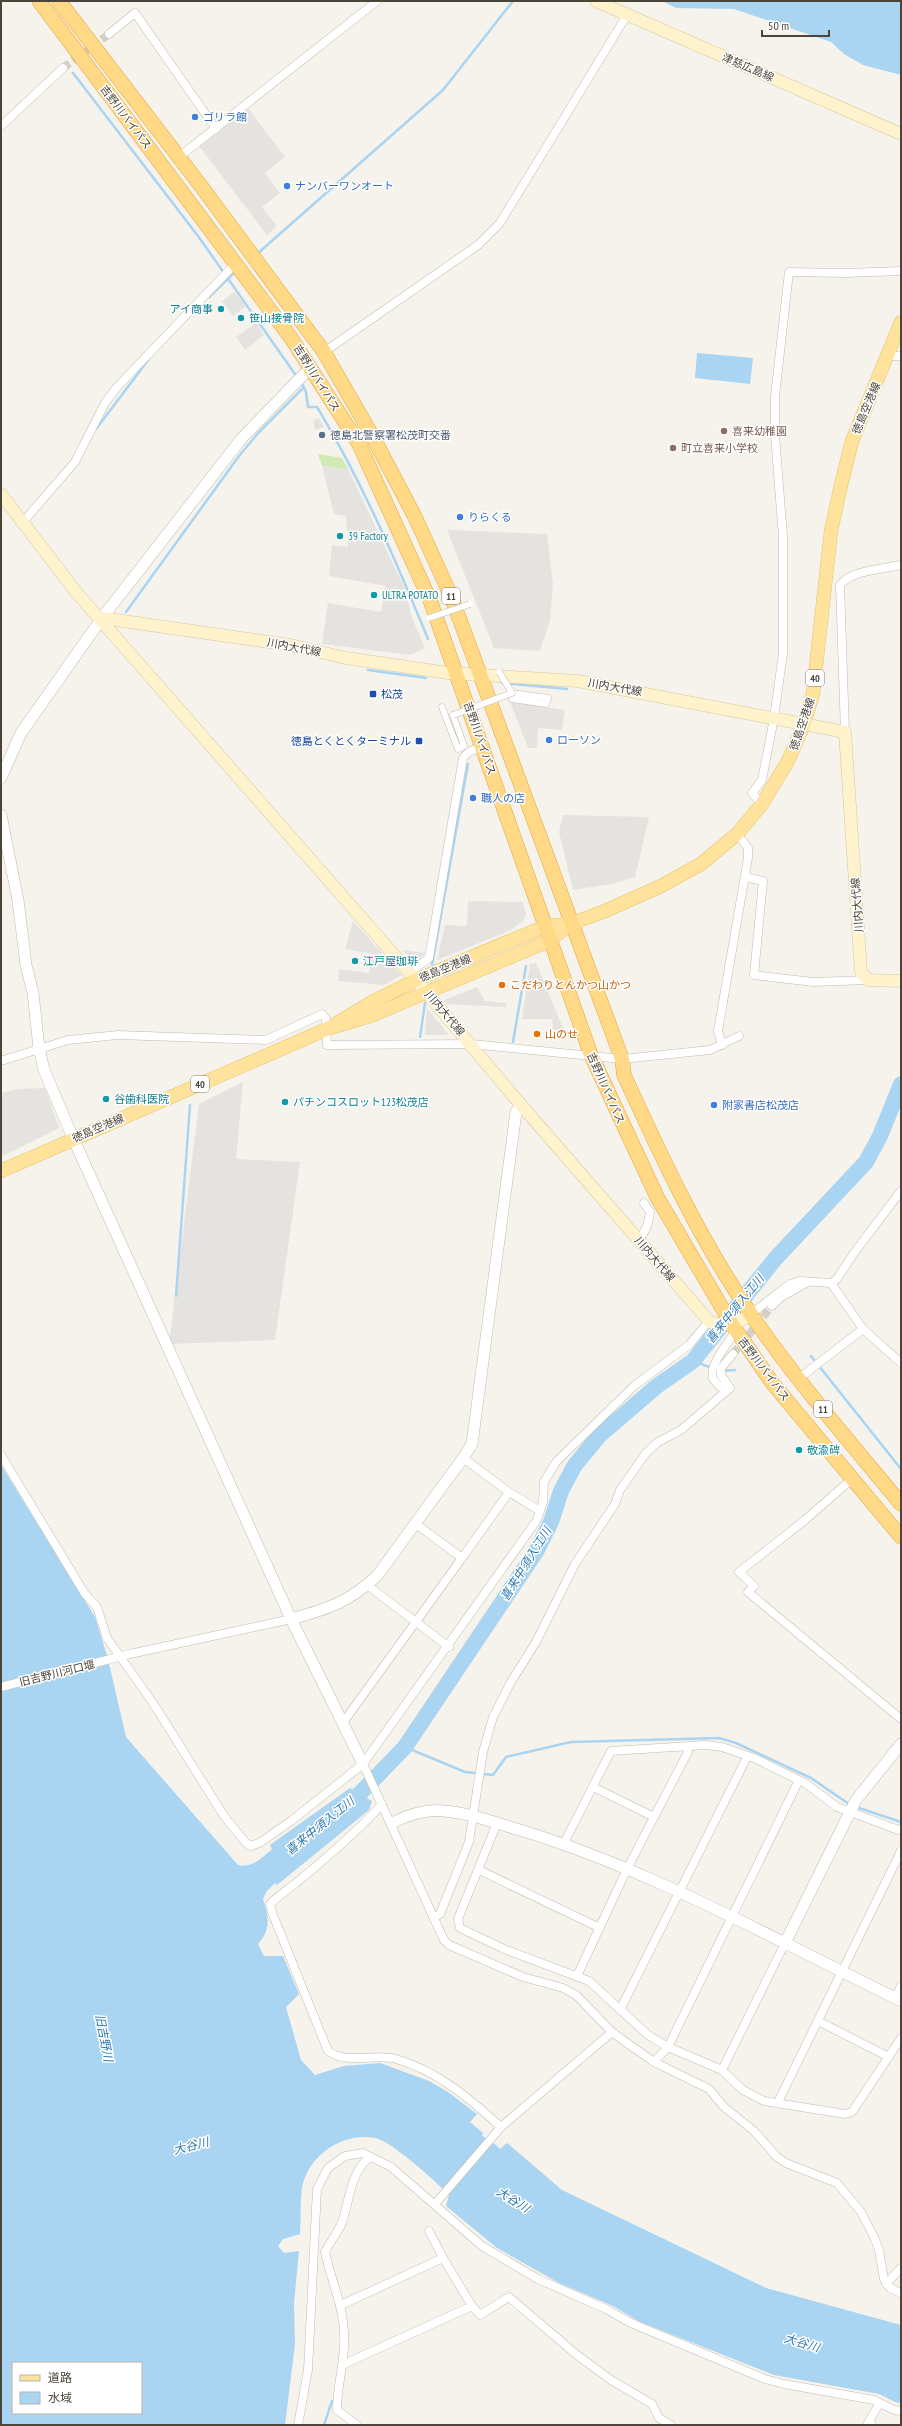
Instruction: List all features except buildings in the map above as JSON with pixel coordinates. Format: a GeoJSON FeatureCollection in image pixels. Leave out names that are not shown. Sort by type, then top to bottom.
{"type":"FeatureCollection","features":[{"type":"Feature","properties":{"kind":"highway","name":"吉野川バイパス"},"geometry":{"type":"LineString","coordinates":[[39,1],[236,263],[311,367],[359,444],[430,600],[458,673],[591,1055],[657,1197],[699,1269],[740,1321],[798,1379],[901,1504]]}},
{"type":"Feature","properties":{"kind":"highway","name":"吉野川バイパス"},"geometry":{"type":"LineString","coordinates":[[60,1],[179,157],[324,352],[374,439],[415,517],[451,596],[481,674],[570,924],[622,1059],[624,1075],[675,1186],[716,1258],[740,1321],[773,1384],[901,1537]]}},
{"type":"Feature","properties":{"kind":"main road","name":"津慈広島線"},"geometry":{"type":"LineString","coordinates":[[596,1],[901,134]]}},
{"type":"Feature","properties":{"kind":"main road","name":"徳島空港線"},"geometry":{"type":"LineString","coordinates":[[1,1170],[327,1030],[373,1015],[548,933],[605,911],[661,886],[701,864],[737,834],[762,804],[788,762],[804,724],[813,693],[831,531],[841,484],[852,441],[901,322]]}},
{"type":"Feature","properties":{"kind":"main road","name":"川内大代線"},"geometry":{"type":"LineString","coordinates":[[1,494],[76,592],[102,618],[472,1044],[521,1105],[711,1322]]}},
{"type":"Feature","properties":{"kind":"main road","name":"川内大代線"},"geometry":{"type":"LineString","coordinates":[[102,618],[290,645],[382,664],[458,673],[578,681],[845,732],[861,972],[868,980]]}},
{"type":"Feature","properties":{"kind":"main road","name":"徳島空港線"},"geometry":{"type":"LineString","coordinates":[[327,1030],[413,976],[548,933]]}},
{"type":"Feature","properties":{"kind":"main road"},"geometry":{"type":"LineString","coordinates":[[868,980],[901,981]]}},
{"type":"Feature","properties":{"kind":"main road"},"geometry":{"type":"LineString","coordinates":[[711,1322],[740,1321]]}},
{"type":"Feature","properties":{"kind":"street"},"geometry":{"type":"LineString","coordinates":[[179,157],[376,1]]}},
{"type":"Feature","properties":{"kind":"street"},"geometry":{"type":"LineString","coordinates":[[109,34],[134,13],[216,129]]}},
{"type":"Feature","properties":{"kind":"street"},"geometry":{"type":"LineString","coordinates":[[324,352],[478,245],[500,223],[628,15]]}},
{"type":"Feature","properties":{"kind":"street"},"geometry":{"type":"LineString","coordinates":[[1,126],[63,68]]}},
{"type":"Feature","properties":{"kind":"street"},"geometry":{"type":"LineString","coordinates":[[23,522],[75,462],[105,403],[117,387],[236,263]]}},
{"type":"Feature","properties":{"kind":"street"},"geometry":{"type":"LineString","coordinates":[[762,804],[752,793],[762,780],[774,718],[783,653],[783,537],[775,435],[774,396],[789,272],[846,273],[901,271]]}},
{"type":"Feature","properties":{"kind":"street"},"geometry":{"type":"LineString","coordinates":[[887,356],[901,356]]}},
{"type":"Feature","properties":{"kind":"street"},"geometry":{"type":"LineString","coordinates":[[1,778],[21,733],[102,618],[242,438],[311,367]]}},
{"type":"Feature","properties":{"kind":"street"},"geometry":{"type":"LineString","coordinates":[[845,732],[840,585],[844,581],[856,575],[901,565]]}},
{"type":"Feature","properties":{"kind":"street"},"geometry":{"type":"LineString","coordinates":[[429,618],[470,604]]}},
{"type":"Feature","properties":{"kind":"street"},"geometry":{"type":"LineString","coordinates":[[500,672],[512,696]]}},
{"type":"Feature","properties":{"kind":"street"},"geometry":{"type":"LineString","coordinates":[[442,707],[458,749],[464,746],[453,715],[512,696],[548,698],[546,704],[512,696]]}},
{"type":"Feature","properties":{"kind":"street"},"geometry":{"type":"LineString","coordinates":[[413,976],[429,958],[463,758],[469,752],[483,746]]}},
{"type":"Feature","properties":{"kind":"street"},"geometry":{"type":"LineString","coordinates":[[1,815],[18,900],[26,965],[33,993],[39,1048],[44,1070],[73,1138],[291,1619],[382,1802],[444,1940],[449,1945],[523,1977],[562,1988],[576,1995],[612,2032],[654,2062],[709,2089],[733,2116],[754,2131],[777,2157],[786,2163],[837,2183],[861,2212],[872,2232],[879,2250],[881,2272],[886,2284],[901,2293]]}},
{"type":"Feature","properties":{"kind":"street"},"geometry":{"type":"LineString","coordinates":[[722,1044],[718,1031],[748,858],[748,848],[737,834]]}},
{"type":"Feature","properties":{"kind":"street"},"geometry":{"type":"LineString","coordinates":[[745,877],[764,881],[754,975],[813,982],[868,980]]}},
{"type":"Feature","properties":{"kind":"street"},"geometry":{"type":"LineString","coordinates":[[1,1061],[68,1040],[118,1035],[266,1040],[322,1014],[326,1019],[327,1045],[472,1044],[622,1059],[710,1050],[739,1036]]}},
{"type":"Feature","properties":{"kind":"street"},"geometry":{"type":"LineString","coordinates":[[291,1619],[327,1610],[344,1602],[377,1576],[416,1524],[472,1444],[516,1112],[521,1105]]}},
{"type":"Feature","properties":{"kind":"street"},"geometry":{"type":"LineString","coordinates":[[831,1283],[847,1267],[854,1253],[901,1191]]}},
{"type":"Feature","properties":{"kind":"street"},"geometry":{"type":"LineString","coordinates":[[638,1239],[646,1232],[649,1221],[650,1212],[644,1203]]}},
{"type":"Feature","properties":{"kind":"street"},"geometry":{"type":"LineString","coordinates":[[726,1392],[713,1380],[713,1365],[740,1321],[790,1284],[800,1281],[831,1283],[863,1329],[901,1362]]}},
{"type":"Feature","properties":{"kind":"street"},"geometry":{"type":"LineString","coordinates":[[772,1306],[785,1295],[810,1281]]}},
{"type":"Feature","properties":{"kind":"street"},"geometry":{"type":"LineString","coordinates":[[1,1455],[85,1594],[97,1607],[107,1638],[116,1658],[153,1703],[224,1816],[246,1843],[251,1846],[261,1842],[365,1767],[537,1520],[543,1502],[544,1482],[556,1462],[594,1423],[634,1386],[689,1345],[711,1322]]}},
{"type":"Feature","properties":{"kind":"street"},"geometry":{"type":"LineString","coordinates":[[798,1379],[863,1329]]}},
{"type":"Feature","properties":{"kind":"street"},"geometry":{"type":"LineString","coordinates":[[434,1918],[440,1914],[469,1842],[472,1816],[493,1717],[511,1682],[536,1642],[575,1564],[616,1504],[620,1490],[646,1453],[658,1442],[681,1430],[730,1388],[721,1371],[733,1354]]}},
{"type":"Feature","properties":{"kind":"street"},"geometry":{"type":"LineString","coordinates":[[463,1458],[509,1492],[540,1511]]}},
{"type":"Feature","properties":{"kind":"street"},"geometry":{"type":"LineString","coordinates":[[853,1478],[804,1520],[739,1572],[754,1586],[748,1592],[901,1719]]}},
{"type":"Feature","properties":{"kind":"street"},"geometry":{"type":"LineString","coordinates":[[342,1724],[509,1492]]}},
{"type":"Feature","properties":{"kind":"street"},"geometry":{"type":"LineString","coordinates":[[416,1524],[462,1558]]}},
{"type":"Feature","properties":{"kind":"street"},"geometry":{"type":"LineString","coordinates":[[367,1585],[415,1624],[449,1647]]}},
{"type":"Feature","properties":{"kind":"street","name":"旧吉野川河口堰"},"geometry":{"type":"LineString","coordinates":[[1,1687],[116,1658],[291,1619]]}},
{"type":"Feature","properties":{"kind":"street"},"geometry":{"type":"LineString","coordinates":[[722,2070],[852,1807],[901,1744]]}},
{"type":"Feature","properties":{"kind":"street"},"geometry":{"type":"LineString","coordinates":[[564,1843],[611,1751],[687,1748],[706,1745],[722,1747],[747,1757],[799,1780],[837,1808],[852,1807],[901,1831]]}},
{"type":"Feature","properties":{"kind":"street"},"geometry":{"type":"LineString","coordinates":[[578,1976],[628,1869],[688,1752],[687,1748]]}},
{"type":"Feature","properties":{"kind":"street"},"geometry":{"type":"LineString","coordinates":[[620,2010],[747,1757]]}},
{"type":"Feature","properties":{"kind":"street"},"geometry":{"type":"LineString","coordinates":[[654,2062],[668,2047],[799,1780]]}},
{"type":"Feature","properties":{"kind":"street"},"geometry":{"type":"LineString","coordinates":[[593,1787],[654,1817]]}},
{"type":"Feature","properties":{"kind":"street"},"geometry":{"type":"LineString","coordinates":[[382,1802],[348,1838],[270,1904],[273,1915],[328,2050],[336,2056],[345,2058],[378,2056],[397,2059],[441,2078],[466,2096],[501,2127]]}},
{"type":"Feature","properties":{"kind":"street"},"geometry":{"type":"LineString","coordinates":[[392,1823],[423,1812],[443,1811],[472,1816],[564,1843],[628,1869],[732,1916],[898,1999],[901,1986]]}},
{"type":"Feature","properties":{"kind":"street"},"geometry":{"type":"LineString","coordinates":[[497,1823],[458,1919],[460,1928],[504,1949],[589,1981],[648,2035],[668,2047],[722,2070],[743,2090],[764,2101],[778,2102],[845,2114],[852,2112],[901,2038]]}},
{"type":"Feature","properties":{"kind":"street"},"geometry":{"type":"LineString","coordinates":[[778,2102],[901,1851]]}},
{"type":"Feature","properties":{"kind":"street"},"geometry":{"type":"LineString","coordinates":[[479,1870],[600,1928]]}},
{"type":"Feature","properties":{"kind":"street"},"geometry":{"type":"LineString","coordinates":[[818,2021],[889,2057]]}},
{"type":"Feature","properties":{"kind":"street"},"geometry":{"type":"LineString","coordinates":[[298,2425],[308,2370],[317,2189],[328,2168],[346,2156],[363,2152],[391,2167],[434,2206],[493,2139],[501,2127],[612,2032]]}},
{"type":"Feature","properties":{"kind":"street"},"geometry":{"type":"LineString","coordinates":[[357,2425],[337,2410],[337,2384],[342,2365],[344,2334],[341,2305],[325,2252],[340,2225],[356,2173],[363,2162],[370,2157]]}},
{"type":"Feature","properties":{"kind":"street"},"geometry":{"type":"LineString","coordinates":[[437,2202],[482,2246],[538,2279],[606,2309],[631,2323],[765,2379],[784,2384],[874,2400],[879,2404],[901,2411]]}},
{"type":"Feature","properties":{"kind":"street"},"geometry":{"type":"LineString","coordinates":[[429,2231],[443,2258],[472,2306],[480,2315],[509,2297],[577,2355],[611,2380],[652,2404],[659,2418],[671,2425]]}},
{"type":"Feature","properties":{"kind":"street"},"geometry":{"type":"LineString","coordinates":[[341,2305],[443,2258]]}},
{"type":"Feature","properties":{"kind":"street"},"geometry":{"type":"LineString","coordinates":[[886,2284],[901,2268]]}},
{"type":"Feature","properties":{"kind":"street"},"geometry":{"type":"LineString","coordinates":[[342,2365],[472,2306]]}},
{"type":"Feature","properties":{"kind":"street"},"geometry":{"type":"LineString","coordinates":[[872,2425],[867,2425],[879,2404]]}},
{"type":"Feature","properties":{"kind":"green space"},"geometry":{"type":"Polygon","coordinates":[[[318,454],[342,458],[348,469],[322,466],[318,454]]]}},
{"type":"Feature","properties":{"kind":"shaded area"},"geometry":{"type":"Polygon","coordinates":[[[248,108],[285,157],[265,173],[280,193],[262,207],[277,226],[267,235],[199,146],[248,108]]]}},
{"type":"Feature","properties":{"kind":"shaded area"},"geometry":{"type":"Polygon","coordinates":[[[234,292],[246,306],[233,316],[222,301],[234,292]]]}},
{"type":"Feature","properties":{"kind":"shaded area"},"geometry":{"type":"Polygon","coordinates":[[[256,323],[264,335],[245,350],[236,337],[256,323]]]}},
{"type":"Feature","properties":{"kind":"shaded area"},"geometry":{"type":"Polygon","coordinates":[[[319,418],[324,427],[315,430],[313,420],[319,418]]]}},
{"type":"Feature","properties":{"kind":"shaded area"},"geometry":{"type":"Polygon","coordinates":[[[322,466],[348,469],[405,589],[412,618],[425,648],[410,655],[322,644],[328,603],[381,612],[386,586],[329,576],[332,545],[348,547],[346,516],[334,514],[322,466]]]}},
{"type":"Feature","properties":{"kind":"shaded area"},"geometry":{"type":"Polygon","coordinates":[[[447,530],[547,534],[553,584],[550,620],[540,651],[494,648],[447,530]]]}},
{"type":"Feature","properties":{"kind":"shaded area"},"geometry":{"type":"Polygon","coordinates":[[[510,702],[565,710],[562,730],[538,728],[537,748],[528,748],[510,702]]]}},
{"type":"Feature","properties":{"kind":"shaded area"},"geometry":{"type":"Polygon","coordinates":[[[563,815],[649,817],[635,877],[612,884],[573,890],[559,832],[563,815]]]}},
{"type":"Feature","properties":{"kind":"shaded area"},"geometry":{"type":"Polygon","coordinates":[[[468,901],[523,902],[526,914],[524,920],[511,930],[437,960],[445,925],[467,926],[468,901]]]}},
{"type":"Feature","properties":{"kind":"shaded area"},"geometry":{"type":"Polygon","coordinates":[[[353,921],[402,975],[384,985],[338,981],[339,969],[369,973],[373,954],[345,949],[353,921]]]}},
{"type":"Feature","properties":{"kind":"shaded area"},"geometry":{"type":"Polygon","coordinates":[[[403,950],[425,953],[417,963],[411,962],[403,950]]]}},
{"type":"Feature","properties":{"kind":"shaded area"},"geometry":{"type":"Polygon","coordinates":[[[536,963],[566,1035],[554,1037],[552,1019],[522,1019],[530,964],[536,963]]]}},
{"type":"Feature","properties":{"kind":"shaded area"},"geometry":{"type":"Polygon","coordinates":[[[477,987],[485,1001],[506,1003],[506,1007],[447,1004],[444,1000],[477,987]]]}},
{"type":"Feature","properties":{"kind":"shaded area"},"geometry":{"type":"Polygon","coordinates":[[[427,1008],[449,1035],[425,1035],[427,1008]]]}},
{"type":"Feature","properties":{"kind":"shaded area"},"geometry":{"type":"Polygon","coordinates":[[[243,1082],[236,1159],[300,1162],[275,1340],[169,1344],[199,1104],[243,1082]]]}},
{"type":"Feature","properties":{"kind":"shaded area"},"geometry":{"type":"Polygon","coordinates":[[[45,1088],[59,1128],[1,1157],[1,1093],[18,1089],[45,1088]]]}},
{"type":"Feature","properties":{"kind":"water"},"geometry":{"type":"Polygon","coordinates":[[[662,1],[901,1],[901,75],[863,65],[844,54],[831,42],[734,9],[676,8],[662,1]]]}},
{"type":"Feature","properties":{"kind":"water"},"geometry":{"type":"Polygon","coordinates":[[[697,353],[753,358],[750,384],[695,378],[697,353]]]}},
{"type":"Feature","properties":{"kind":"water"},"geometry":{"type":"Polygon","coordinates":[[[1,1465],[95,1617],[108,1659],[126,1737],[238,1865],[243,1866],[257,1862],[272,1849],[270,1845],[350,1788],[372,1801],[369,1810],[277,1885],[275,1883],[266,1892],[263,1899],[267,1911],[268,1923],[265,1933],[258,1944],[264,1956],[283,1956],[299,1994],[286,2007],[301,2060],[315,2075],[344,2066],[380,2063],[429,2081],[448,2092],[477,2114],[470,2122],[483,2133],[482,2135],[492,2145],[494,2143],[500,2149],[507,2143],[562,2190],[766,2288],[901,2325],[901,2403],[895,2402],[879,2394],[774,2375],[640,2322],[613,2306],[559,2283],[497,2248],[446,2206],[449,2195],[424,2172],[392,2146],[375,2138],[363,2137],[339,2142],[319,2156],[311,2165],[302,2188],[300,2234],[283,2239],[278,2246],[284,2253],[299,2251],[294,2303],[295,2344],[285,2425],[1,2425],[1,1465]]]}},
{"type":"Feature","properties":{"kind":"waterway"},"geometry":{"type":"LineString","coordinates":[[257,254],[443,90],[513,1]]}},
{"type":"Feature","properties":{"kind":"waterway"},"geometry":{"type":"LineString","coordinates":[[73,73],[198,236],[297,377]]}},
{"type":"Feature","properties":{"kind":"waterway"},"geometry":{"type":"LineString","coordinates":[[209,297],[236,271]]}},
{"type":"Feature","properties":{"kind":"waterway"},"geometry":{"type":"LineString","coordinates":[[96,429],[149,359]]}},
{"type":"Feature","properties":{"kind":"waterway"},"geometry":{"type":"LineString","coordinates":[[126,612],[239,456],[259,432],[304,387],[301,383]]}},
{"type":"Feature","properties":{"kind":"waterway"},"geometry":{"type":"LineString","coordinates":[[303,386],[306,392],[308,407],[317,407],[336,439],[365,495],[404,581],[428,639]]}},
{"type":"Feature","properties":{"kind":"waterway"},"geometry":{"type":"LineString","coordinates":[[368,670],[426,678]]}},
{"type":"Feature","properties":{"kind":"waterway"},"geometry":{"type":"LineString","coordinates":[[502,683],[567,689]]}},
{"type":"Feature","properties":{"kind":"waterway"},"geometry":{"type":"LineString","coordinates":[[432,965],[468,764]]}},
{"type":"Feature","properties":{"kind":"waterway"},"geometry":{"type":"LineString","coordinates":[[513,1042],[526,966]]}},
{"type":"Feature","properties":{"kind":"waterway"},"geometry":{"type":"LineString","coordinates":[[420,1037],[425,1003]]}},
{"type":"Feature","properties":{"kind":"waterway","name":"喜来中須入江川"},"geometry":{"type":"LineString","coordinates":[[345,1809],[405,1747],[537,1550],[551,1522],[561,1491],[575,1465],[600,1435],[657,1386],[693,1361],[775,1259],[866,1162],[880,1136],[901,1084]]}},
{"type":"Feature","properties":{"kind":"waterway"},"geometry":{"type":"LineString","coordinates":[[176,1296],[190,1105]]}},
{"type":"Feature","properties":{"kind":"waterway"},"geometry":{"type":"LineString","coordinates":[[811,1356],[901,1469]]}},
{"type":"Feature","properties":{"kind":"waterway"},"geometry":{"type":"LineString","coordinates":[[693,1361],[712,1368]]}},
{"type":"Feature","properties":{"kind":"waterway"},"geometry":{"type":"LineString","coordinates":[[722,1371],[735,1370]]}},
{"type":"Feature","properties":{"kind":"waterway"},"geometry":{"type":"LineString","coordinates":[[405,1747],[465,1772],[493,1775],[506,1757],[571,1742],[719,1738],[736,1743],[811,1778],[849,1804]]}},
{"type":"Feature","properties":{"kind":"waterway"},"geometry":{"type":"LineString","coordinates":[[856,1807],[901,1822]]}},
{"type":"Feature","properties":{"kind":"waterway"},"geometry":{"type":"LineString","coordinates":[[324,2425],[332,2401]]}},
{"type":"Feature","properties":{"kind":"tunnel"},"geometry":{"type":"LineString","coordinates":[[63,68],[109,34]]}},
{"type":"Feature","properties":{"kind":"tunnel"},"geometry":{"type":"LineString","coordinates":[[733,1354],[772,1306]]}},
{"type":"Feature","properties":{"kind":"place","name":"ゴリラ館"},"geometry":{"type":"Point","coordinates":[195,117]}},
{"type":"Feature","properties":{"kind":"place","name":"ナンバーワンオート"},"geometry":{"type":"Point","coordinates":[287,186]}},
{"type":"Feature","properties":{"kind":"place","name":"アイ商事"},"geometry":{"type":"Point","coordinates":[221,309]}},
{"type":"Feature","properties":{"kind":"place","name":"笹山接骨院"},"geometry":{"type":"Point","coordinates":[241,318]}},
{"type":"Feature","properties":{"kind":"place","name":"喜来幼稚園"},"geometry":{"type":"Point","coordinates":[724,431]}},
{"type":"Feature","properties":{"kind":"place","name":"徳島北警察署松茂町交番"},"geometry":{"type":"Point","coordinates":[322,435]}},
{"type":"Feature","properties":{"kind":"place","name":"町立喜来小学校"},"geometry":{"type":"Point","coordinates":[673,448]}},
{"type":"Feature","properties":{"kind":"place","name":"りらくる"},"geometry":{"type":"Point","coordinates":[460,517]}},
{"type":"Feature","properties":{"kind":"place","name":"39 Factory"},"geometry":{"type":"Point","coordinates":[340,536]}},
{"type":"Feature","properties":{"kind":"place","name":"ULTRA POTATO"},"geometry":{"type":"Point","coordinates":[374,595]}},
{"type":"Feature","properties":{"kind":"place","name":"松茂"},"geometry":{"type":"Point","coordinates":[373,694]}},
{"type":"Feature","properties":{"kind":"place","name":"ローソン"},"geometry":{"type":"Point","coordinates":[549,740]}},
{"type":"Feature","properties":{"kind":"place","name":"徳島とくとくターミナル"},"geometry":{"type":"Point","coordinates":[419,741]}},
{"type":"Feature","properties":{"kind":"place","name":"職人の店"},"geometry":{"type":"Point","coordinates":[473,798]}},
{"type":"Feature","properties":{"kind":"place","name":"江戸屋珈琲"},"geometry":{"type":"Point","coordinates":[355,961]}},
{"type":"Feature","properties":{"kind":"place","name":"こだわりとんかつ山かつ"},"geometry":{"type":"Point","coordinates":[502,985]}},
{"type":"Feature","properties":{"kind":"place","name":"山のせ"},"geometry":{"type":"Point","coordinates":[537,1034]}},
{"type":"Feature","properties":{"kind":"place","name":"谷歯科医院"},"geometry":{"type":"Point","coordinates":[106,1099]}},
{"type":"Feature","properties":{"kind":"place","name":"パチンコスロット123松茂店"},"geometry":{"type":"Point","coordinates":[285,1102]}},
{"type":"Feature","properties":{"kind":"place","name":"附家書店松茂店"},"geometry":{"type":"Point","coordinates":[714,1105]}},
{"type":"Feature","properties":{"kind":"place","name":"敬渝碑"},"geometry":{"type":"Point","coordinates":[799,1450]}},
{"type":"Feature","properties":{"kind":"water label","name":"旧吉野川"},"geometry":{"type":"Point","coordinates":[104,2038]}},
{"type":"Feature","properties":{"kind":"water label","name":"大谷川"},"geometry":{"type":"Point","coordinates":[191,2146]}},
{"type":"Feature","properties":{"kind":"water label","name":"大谷川"},"geometry":{"type":"Point","coordinates":[513,2200]}},
{"type":"Feature","properties":{"kind":"water label","name":"大谷川"},"geometry":{"type":"Point","coordinates":[802,2343]}}]}
